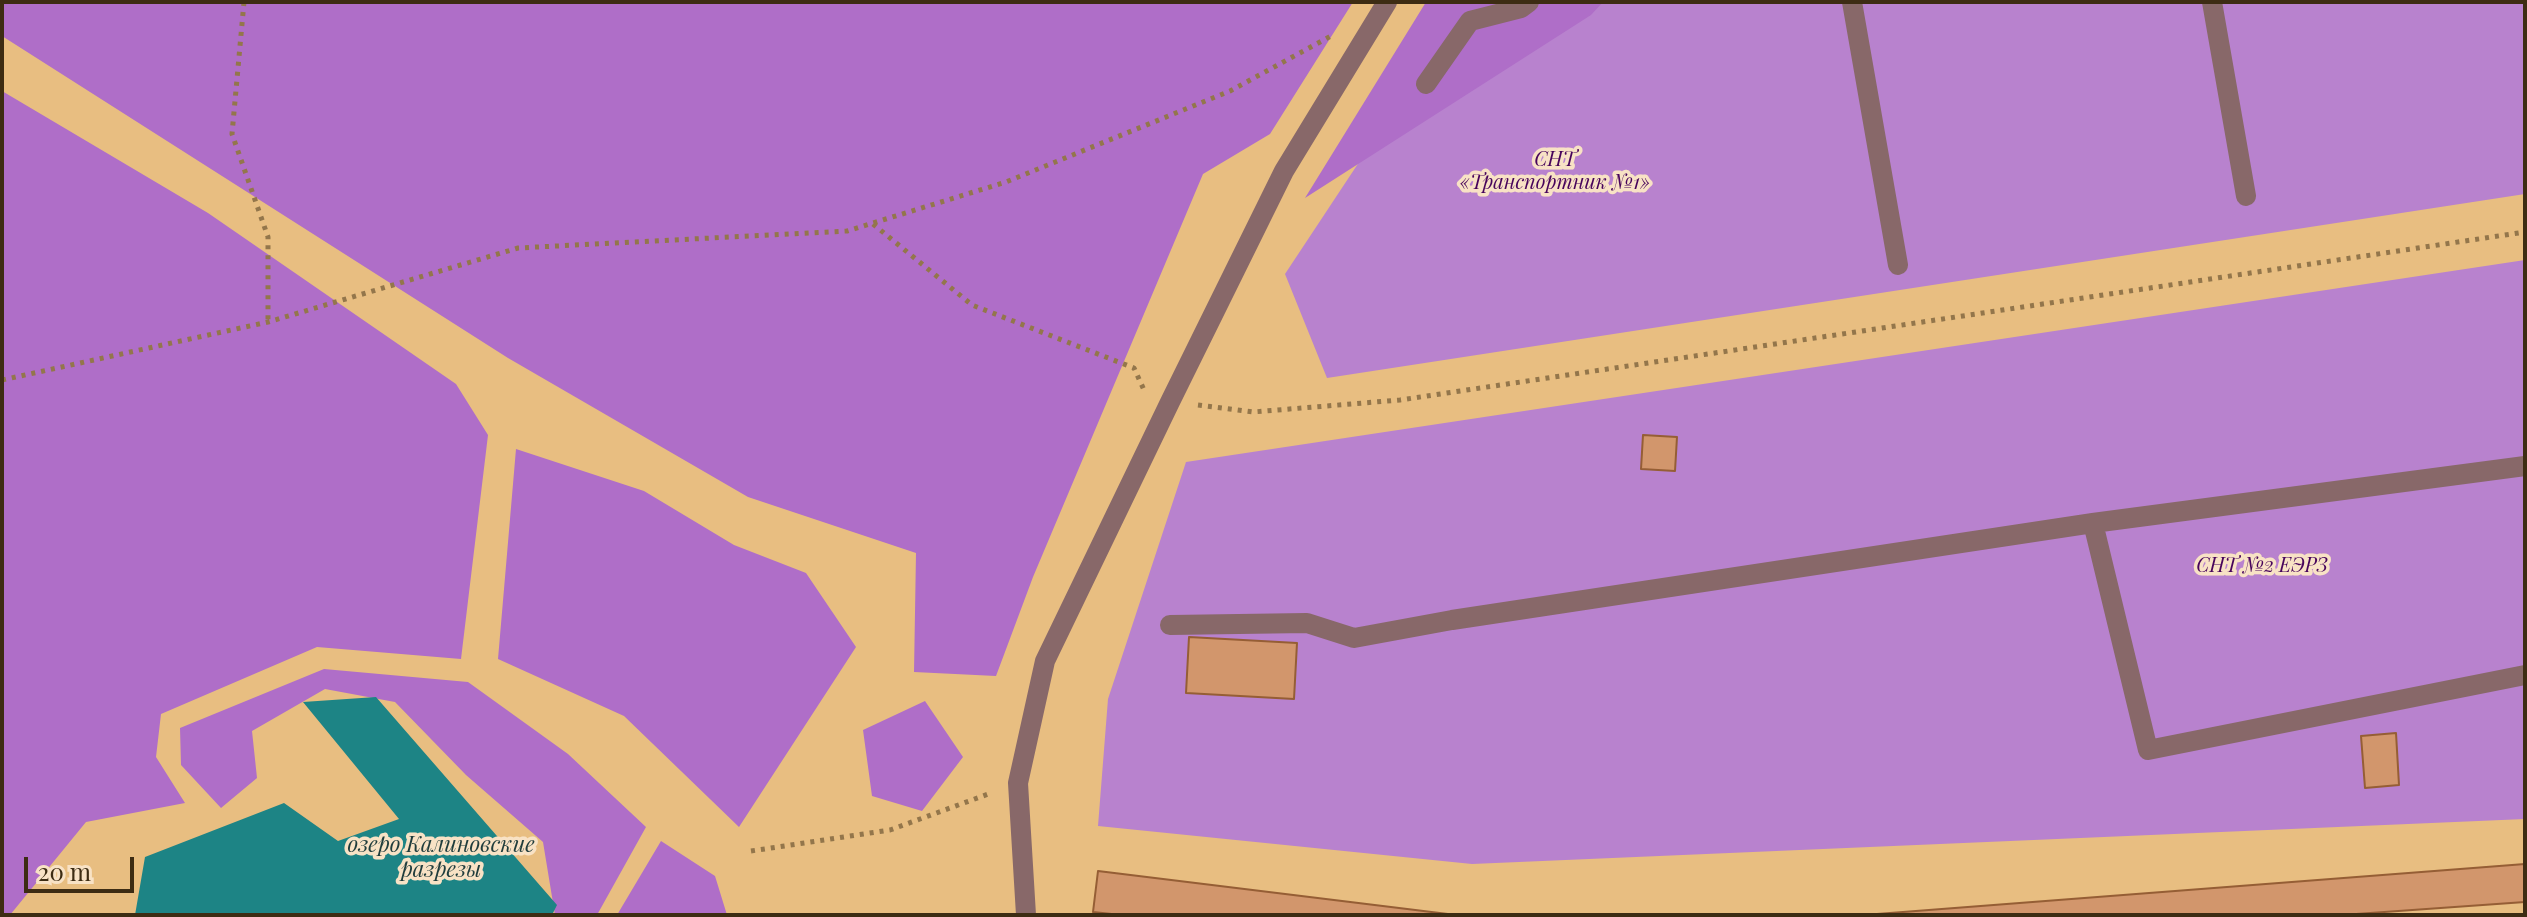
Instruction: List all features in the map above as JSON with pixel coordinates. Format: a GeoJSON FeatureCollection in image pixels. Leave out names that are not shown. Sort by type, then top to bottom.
{"type":"FeatureCollection","features":[{"type":"Feature","properties":{"kind":"street"},"geometry":{"type":"LineString","coordinates":[[1026,915],[1018,783],[1045,661],[1284,171],[1387,2]]}},
{"type":"Feature","properties":{"kind":"street"},"geometry":{"type":"LineString","coordinates":[[1426,84],[1470,21],[1521,8],[1529,2]]}},
{"type":"Feature","properties":{"kind":"street"},"geometry":{"type":"LineString","coordinates":[[1852,2],[1898,265]]}},
{"type":"Feature","properties":{"kind":"street"},"geometry":{"type":"LineString","coordinates":[[2212,2],[2246,196]]}},
{"type":"Feature","properties":{"kind":"street"},"geometry":{"type":"LineString","coordinates":[[1170,625],[1307,623],[1354,638],[1452,620],[2093,523],[2525,466]]}},
{"type":"Feature","properties":{"kind":"street"},"geometry":{"type":"LineString","coordinates":[[2093,523],[2148,750],[2525,675]]}},
{"type":"Feature","properties":{"kind":"path"},"geometry":{"type":"LineString","coordinates":[[244,2],[232,134],[268,237],[268,322]]}},
{"type":"Feature","properties":{"kind":"path"},"geometry":{"type":"LineString","coordinates":[[2,380],[268,322],[518,248],[847,231],[1006,182],[1230,91],[1333,34]]}},
{"type":"Feature","properties":{"kind":"path"},"geometry":{"type":"LineString","coordinates":[[872,224],[972,305],[1134,368],[1159,424]]}},
{"type":"Feature","properties":{"kind":"path"},"geometry":{"type":"LineString","coordinates":[[1170,402],[1253,412],[1400,400],[2525,232]]}},
{"type":"Feature","properties":{"kind":"path"},"geometry":{"type":"LineString","coordinates":[[751,851],[890,830],[1018,783]]}},
{"type":"Feature","properties":{"kind":"green space","name":"СНТ «Транспортник №1»"},"geometry":{"type":"Polygon","coordinates":[[[1465,2],[2525,2],[2525,194],[1327,378],[1285,274],[1465,2]]]}},
{"type":"Feature","properties":{"kind":"green space","name":"СНТ №2 ЕЭРЗ"},"geometry":{"type":"Polygon","coordinates":[[[2525,260],[2525,819],[1472,864],[1098,826],[1108,699],[1186,462],[2525,260]]]}},
{"type":"Feature","properties":{"kind":"shaded area"},"geometry":{"type":"Polygon","coordinates":[[[2,2],[1353,2],[1270,134],[1203,174],[1033,577],[996,676],[914,672],[916,553],[748,497],[508,358],[2,36],[2,2]]]}},
{"type":"Feature","properties":{"kind":"shaded area"},"geometry":{"type":"Polygon","coordinates":[[[1426,2],[1603,2],[1591,15],[1305,198],[1426,2]]]}},
{"type":"Feature","properties":{"kind":"shaded area"},"geometry":{"type":"Polygon","coordinates":[[[2,91],[208,213],[456,384],[488,435],[461,659],[317,647],[161,714],[156,757],[185,803],[86,822],[10,915],[2,915],[2,91]]]}},
{"type":"Feature","properties":{"kind":"shaded area"},"geometry":{"type":"Polygon","coordinates":[[[516,449],[644,491],[734,545],[806,573],[856,647],[739,827],[624,716],[498,659],[516,449]]]}},
{"type":"Feature","properties":{"kind":"shaded area"},"geometry":{"type":"Polygon","coordinates":[[[324,669],[468,682],[568,754],[646,827],[597,915],[555,915],[543,842],[466,775],[395,702],[325,689],[252,731],[257,778],[221,808],[181,765],[180,728],[324,669]]]}},
{"type":"Feature","properties":{"kind":"shaded area"},"geometry":{"type":"Polygon","coordinates":[[[925,701],[963,757],[922,811],[872,796],[863,730],[925,701]]]}},
{"type":"Feature","properties":{"kind":"shaded area"},"geometry":{"type":"Polygon","coordinates":[[[661,841],[715,876],[727,915],[617,915],[661,841]]]}},
{"type":"Feature","properties":{"kind":"water","name":"озеро Калиновские разрезы"},"geometry":{"type":"Polygon","coordinates":[[[376,697],[557,905],[552,915],[135,915],[145,857],[284,803],[338,841],[399,819],[303,702],[376,697]]]}},
{"type":"Feature","properties":{"kind":"building"},"geometry":{"type":"Polygon","coordinates":[[[1643,435],[1677,437],[1675,471],[1641,469],[1643,435]]]}},
{"type":"Feature","properties":{"kind":"building"},"geometry":{"type":"Polygon","coordinates":[[[1189,637],[1297,643],[1294,699],[1186,693],[1189,637]]]}},
{"type":"Feature","properties":{"kind":"building"},"geometry":{"type":"Polygon","coordinates":[[[2396,733],[2399,785],[2365,788],[2361,736],[2396,733]]]}},
{"type":"Feature","properties":{"kind":"building"},"geometry":{"type":"Polygon","coordinates":[[[2525,864],[2525,902],[2342,915],[1864,915],[2525,864]]]}},
{"type":"Feature","properties":{"kind":"building"},"geometry":{"type":"Polygon","coordinates":[[[1098,871],[1456,915],[1121,915],[1093,912],[1098,871]]]}}]}
